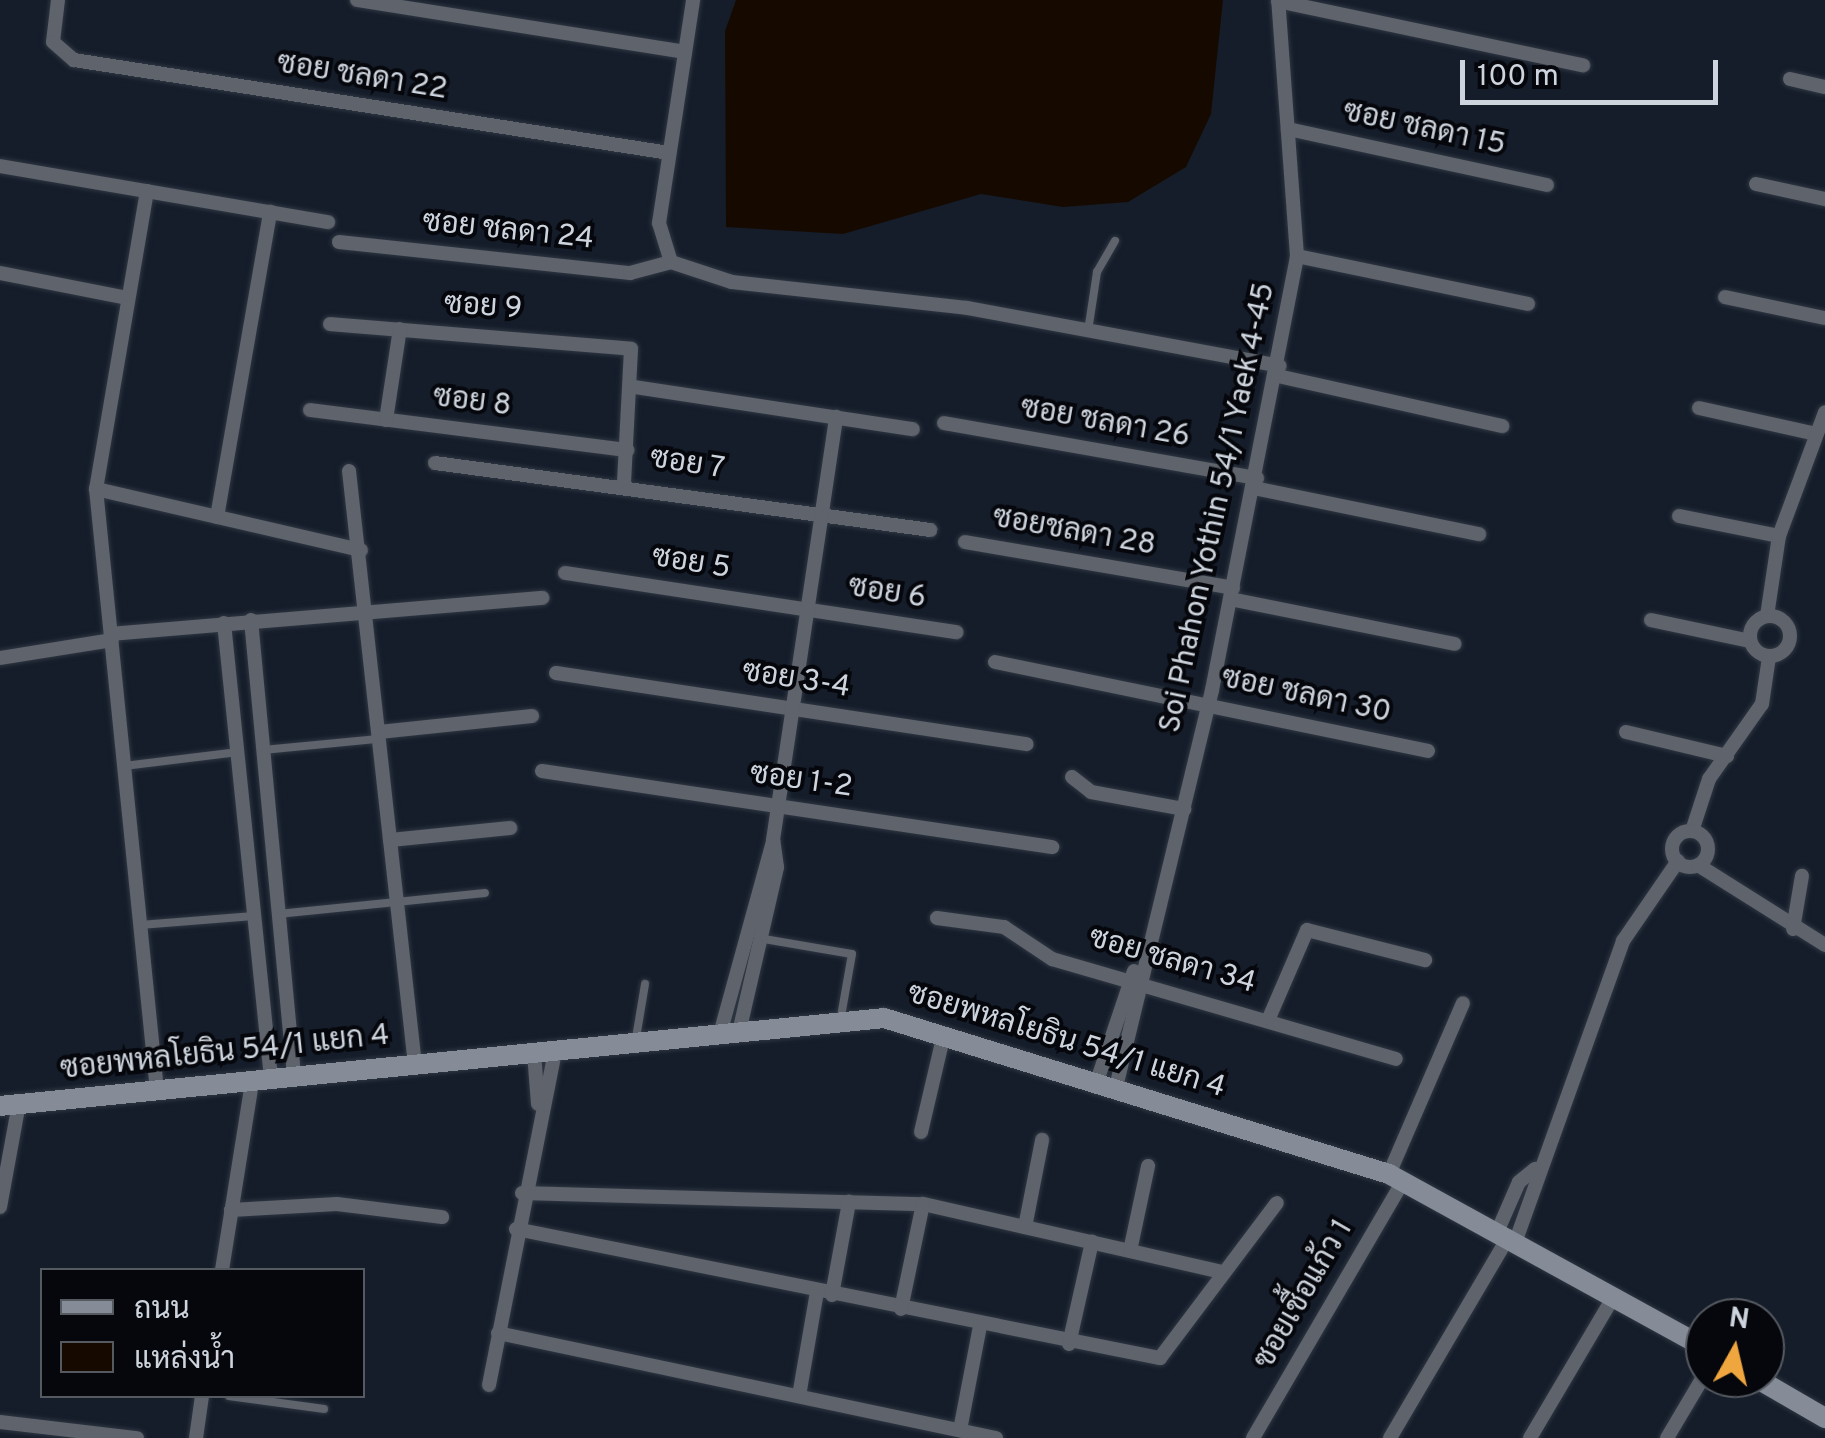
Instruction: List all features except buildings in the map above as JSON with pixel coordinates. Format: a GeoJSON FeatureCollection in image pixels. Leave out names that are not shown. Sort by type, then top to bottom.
{"type":"FeatureCollection","features":[{"type":"Feature","properties":{"kind":"street","name":"ซอย ชลดา 22"},"geometry":{"type":"LineString","coordinates":[[58,0],[52,42],[81,62],[669,153]]}},
{"type":"Feature","properties":{"kind":"street"},"geometry":{"type":"LineString","coordinates":[[357,0],[684,52]]}},
{"type":"Feature","properties":{"kind":"street"},"geometry":{"type":"LineString","coordinates":[[692,0],[659,223],[670,262],[732,282],[1088,330],[1279,371],[1502,426]]}},
{"type":"Feature","properties":{"kind":"street"},"geometry":{"type":"LineString","coordinates":[[1278,1],[1583,65]]}},
{"type":"Feature","properties":{"kind":"street","name":"Soi Phahon Yothin 54/1 Yaek 4-45"},"geometry":{"type":"LineString","coordinates":[[1137,977],[1146,961],[1209,704],[1279,371],[1298,256],[1278,1]]}},
{"type":"Feature","properties":{"kind":"street"},"geometry":{"type":"LineString","coordinates":[[1790,79],[1825,87]]}},
{"type":"Feature","properties":{"kind":"street","name":"ซอย ชลดา 15"},"geometry":{"type":"LineString","coordinates":[[1288,129],[1547,185]]}},
{"type":"Feature","properties":{"kind":"street"},"geometry":{"type":"LineString","coordinates":[[0,166],[328,222]]}},
{"type":"Feature","properties":{"kind":"street"},"geometry":{"type":"LineString","coordinates":[[1756,184],[1825,199]]}},
{"type":"Feature","properties":{"kind":"street"},"geometry":{"type":"LineString","coordinates":[[147,191],[96,488],[157,1092]]}},
{"type":"Feature","properties":{"kind":"street"},"geometry":{"type":"LineString","coordinates":[[217,516],[270,212]]}},
{"type":"Feature","properties":{"kind":"street","name":"ซอย ชลดา 24"},"geometry":{"type":"LineString","coordinates":[[338,242],[630,273],[670,262]]}},
{"type":"Feature","properties":{"kind":"street"},"geometry":{"type":"LineString","coordinates":[[1298,256],[1528,304]]}},
{"type":"Feature","properties":{"kind":"street"},"geometry":{"type":"LineString","coordinates":[[0,274],[128,298]]}},
{"type":"Feature","properties":{"kind":"street"},"geometry":{"type":"LineString","coordinates":[[1725,297],[1825,318]]}},
{"type":"Feature","properties":{"kind":"street","name":"ซอย 9"},"geometry":{"type":"LineString","coordinates":[[330,324],[631,349],[634,387]]}},
{"type":"Feature","properties":{"kind":"street"},"geometry":{"type":"LineString","coordinates":[[386,420],[400,329]]}},
{"type":"Feature","properties":{"kind":"street"},"geometry":{"type":"LineString","coordinates":[[624,484],[634,387],[914,429]]}},
{"type":"Feature","properties":{"kind":"street"},"geometry":{"type":"LineString","coordinates":[[1699,408],[1812,433]]}},
{"type":"Feature","properties":{"kind":"street","name":"ซอย 8"},"geometry":{"type":"LineString","coordinates":[[310,410],[627,450]]}},
{"type":"Feature","properties":{"kind":"street"},"geometry":{"type":"LineString","coordinates":[[1750,641],[1767,616],[1778,536],[1812,433],[1825,412]]}},
{"type":"Feature","properties":{"kind":"street"},"geometry":{"type":"LineString","coordinates":[[729,1033],[764,939],[773,840],[836,417]]}},
{"type":"Feature","properties":{"kind":"street","name":"ซอย ชลดา 26"},"geometry":{"type":"LineString","coordinates":[[944,423],[1256,483],[1479,534]]}},
{"type":"Feature","properties":{"kind":"street","name":"ซอย 7"},"geometry":{"type":"LineString","coordinates":[[435,463],[624,484],[930,530]]}},
{"type":"Feature","properties":{"kind":"street"},"geometry":{"type":"LineString","coordinates":[[349,471],[361,550],[415,1066]]}},
{"type":"Feature","properties":{"kind":"street"},"geometry":{"type":"LineString","coordinates":[[96,488],[361,550]]}},
{"type":"Feature","properties":{"kind":"street"},"geometry":{"type":"LineString","coordinates":[[1678,516],[1778,536]]}},
{"type":"Feature","properties":{"kind":"street","name":"ซอยชลดา 28"},"geometry":{"type":"LineString","coordinates":[[965,542],[1231,594],[1455,644]]}},
{"type":"Feature","properties":{"kind":"street","name":"ซอย 5"},"geometry":{"type":"LineString","coordinates":[[565,573],[810,610]]}},
{"type":"Feature","properties":{"kind":"street"},"geometry":{"type":"LineString","coordinates":[[0,658],[111,637],[251,620],[544,598]]}},
{"type":"Feature","properties":{"kind":"street","name":"ซอย 6"},"geometry":{"type":"LineString","coordinates":[[810,610],[957,632]]}},
{"type":"Feature","properties":{"kind":"street"},"geometry":{"type":"LineString","coordinates":[[1390,1438],[1508,1235],[1519,1182],[1535,1170],[1623,942],[1678,862],[1675,838],[1692,831],[1727,756],[1762,704],[1768,657],[1791,636],[1767,616]]}},
{"type":"Feature","properties":{"kind":"street"},"geometry":{"type":"LineString","coordinates":[[251,620],[294,1078]]}},
{"type":"Feature","properties":{"kind":"street"},"geometry":{"type":"LineString","coordinates":[[1650,620],[1750,641],[1768,657]]}},
{"type":"Feature","properties":{"kind":"street"},"geometry":{"type":"LineString","coordinates":[[222,1268],[262,1081],[266,1028],[224,623]]}},
{"type":"Feature","properties":{"kind":"street","name":"ซอย ชลดา 30"},"geometry":{"type":"LineString","coordinates":[[995,662],[1428,751]]}},
{"type":"Feature","properties":{"kind":"street","name":"ซอย 3-4"},"geometry":{"type":"LineString","coordinates":[[556,672],[1027,744]]}},
{"type":"Feature","properties":{"kind":"street"},"geometry":{"type":"LineString","coordinates":[[380,735],[532,716]]}},
{"type":"Feature","properties":{"kind":"street"},"geometry":{"type":"LineString","coordinates":[[1626,732],[1727,756]]}},
{"type":"Feature","properties":{"kind":"street","name":"ซอย 1-2"},"geometry":{"type":"LineString","coordinates":[[542,771],[1052,847]]}},
{"type":"Feature","properties":{"kind":"street"},"geometry":{"type":"LineString","coordinates":[[1072,778],[1091,792],[1184,810]]}},
{"type":"Feature","properties":{"kind":"street"},"geometry":{"type":"LineString","coordinates":[[390,840],[510,828]]}},
{"type":"Feature","properties":{"kind":"street"},"geometry":{"type":"LineString","coordinates":[[1692,831],[1708,846],[1698,865]]}},
{"type":"Feature","properties":{"kind":"street"},"geometry":{"type":"LineString","coordinates":[[247,843],[272,840]]}},
{"type":"Feature","properties":{"kind":"street"},"geometry":{"type":"LineString","coordinates":[[729,1033],[773,840]]}},
{"type":"Feature","properties":{"kind":"street"},"geometry":{"type":"LineString","coordinates":[[1678,862],[1698,865],[1793,929],[1825,944]]}},
{"type":"Feature","properties":{"kind":"street"},"geometry":{"type":"LineString","coordinates":[[1793,929],[1802,876]]}},
{"type":"Feature","properties":{"kind":"street","name":"ซอย ชลดา 34"},"geometry":{"type":"LineString","coordinates":[[938,918],[1004,927],[1052,959],[1137,977],[1396,1059]]}},
{"type":"Feature","properties":{"kind":"street"},"geometry":{"type":"LineString","coordinates":[[1269,1018],[1308,930],[1424,960]]}},
{"type":"Feature","properties":{"kind":"street"},"geometry":{"type":"LineString","coordinates":[[1107,1084],[1137,977]]}},
{"type":"Feature","properties":{"kind":"street","name":"ซอยเชื้อแก้ว 1"},"geometry":{"type":"LineString","coordinates":[[1253,1438],[1396,1177],[1463,1003]]}},
{"type":"Feature","properties":{"kind":"street","name":"ซอยพหลโยธิน 54/1 แยก 4"},"geometry":{"type":"LineString","coordinates":[[10,1104],[884,1018],[1107,1084],[1396,1177],[1508,1235],[1685,1337]]}},
{"type":"Feature","properties":{"kind":"street"},"geometry":{"type":"LineString","coordinates":[[266,1028],[289,1026]]}},
{"type":"Feature","properties":{"kind":"street"},"geometry":{"type":"LineString","coordinates":[[920,1132],[944,1034]]}},
{"type":"Feature","properties":{"kind":"street"},"geometry":{"type":"LineString","coordinates":[[489,1385],[544,1052]]}},
{"type":"Feature","properties":{"kind":"street"},"geometry":{"type":"LineString","coordinates":[[0,1207],[10,1104]]}},
{"type":"Feature","properties":{"kind":"street"},"geometry":{"type":"LineString","coordinates":[[1025,1227],[1042,1140]]}},
{"type":"Feature","properties":{"kind":"street"},"geometry":{"type":"LineString","coordinates":[[1130,1251],[1148,1166]]}},
{"type":"Feature","properties":{"kind":"street"},"geometry":{"type":"LineString","coordinates":[[522,1194],[923,1204],[1222,1272]]}},
{"type":"Feature","properties":{"kind":"street"},"geometry":{"type":"LineString","coordinates":[[798,1396],[849,1202]]}},
{"type":"Feature","properties":{"kind":"street"},"geometry":{"type":"LineString","coordinates":[[516,1229],[980,1326],[1160,1358],[1277,1203]]}},
{"type":"Feature","properties":{"kind":"street"},"geometry":{"type":"LineString","coordinates":[[232,1210],[338,1204],[442,1217]]}},
{"type":"Feature","properties":{"kind":"street"},"geometry":{"type":"LineString","coordinates":[[901,1309],[923,1204]]}},
{"type":"Feature","properties":{"kind":"street"},"geometry":{"type":"LineString","coordinates":[[1070,1344],[1092,1242]]}},
{"type":"Feature","properties":{"kind":"street"},"geometry":{"type":"LineString","coordinates":[[1530,1438],[1614,1296]]}},
{"type":"Feature","properties":{"kind":"street"},"geometry":{"type":"LineString","coordinates":[[960,1430],[980,1326]]}},
{"type":"Feature","properties":{"kind":"street"},"geometry":{"type":"LineString","coordinates":[[498,1334],[996,1438]]}},
{"type":"Feature","properties":{"kind":"street"},"geometry":{"type":"LineString","coordinates":[[1785,1395],[1825,1418]]}},
{"type":"Feature","properties":{"kind":"street"},"geometry":{"type":"LineString","coordinates":[[196,1438],[202,1398]]}},
{"type":"Feature","properties":{"kind":"street"},"geometry":{"type":"LineString","coordinates":[[1667,1438],[1691,1398]]}},
{"type":"Feature","properties":{"kind":"street"},"geometry":{"type":"LineString","coordinates":[[0,1422],[137,1438]]}},
{"type":"Feature","properties":{"kind":"lane"},"geometry":{"type":"LineString","coordinates":[[1088,330],[1097,272],[1115,241]]}},
{"type":"Feature","properties":{"kind":"lane"},"geometry":{"type":"LineString","coordinates":[[263,750],[380,735]]}},
{"type":"Feature","properties":{"kind":"lane"},"geometry":{"type":"LineString","coordinates":[[124,766],[238,752]]}},
{"type":"Feature","properties":{"kind":"lane"},"geometry":{"type":"LineString","coordinates":[[278,914],[485,893]]}},
{"type":"Feature","properties":{"kind":"lane"},"geometry":{"type":"LineString","coordinates":[[140,925],[254,916]]}},
{"type":"Feature","properties":{"kind":"lane"},"geometry":{"type":"LineString","coordinates":[[764,939],[852,954],[840,1022]]}},
{"type":"Feature","properties":{"kind":"lane"},"geometry":{"type":"LineString","coordinates":[[635,1043],[645,984]]}},
{"type":"Feature","properties":{"kind":"lane"},"geometry":{"type":"LineString","coordinates":[[245,1398],[324,1408]]}},
{"type":"Feature","properties":{"kind":"water"},"geometry":{"type":"Polygon","coordinates":[[[736,0],[1223,0],[1211,114],[1186,167],[1128,202],[1063,207],[981,194],[843,234],[726,227],[725,31],[736,0]]]}}]}
